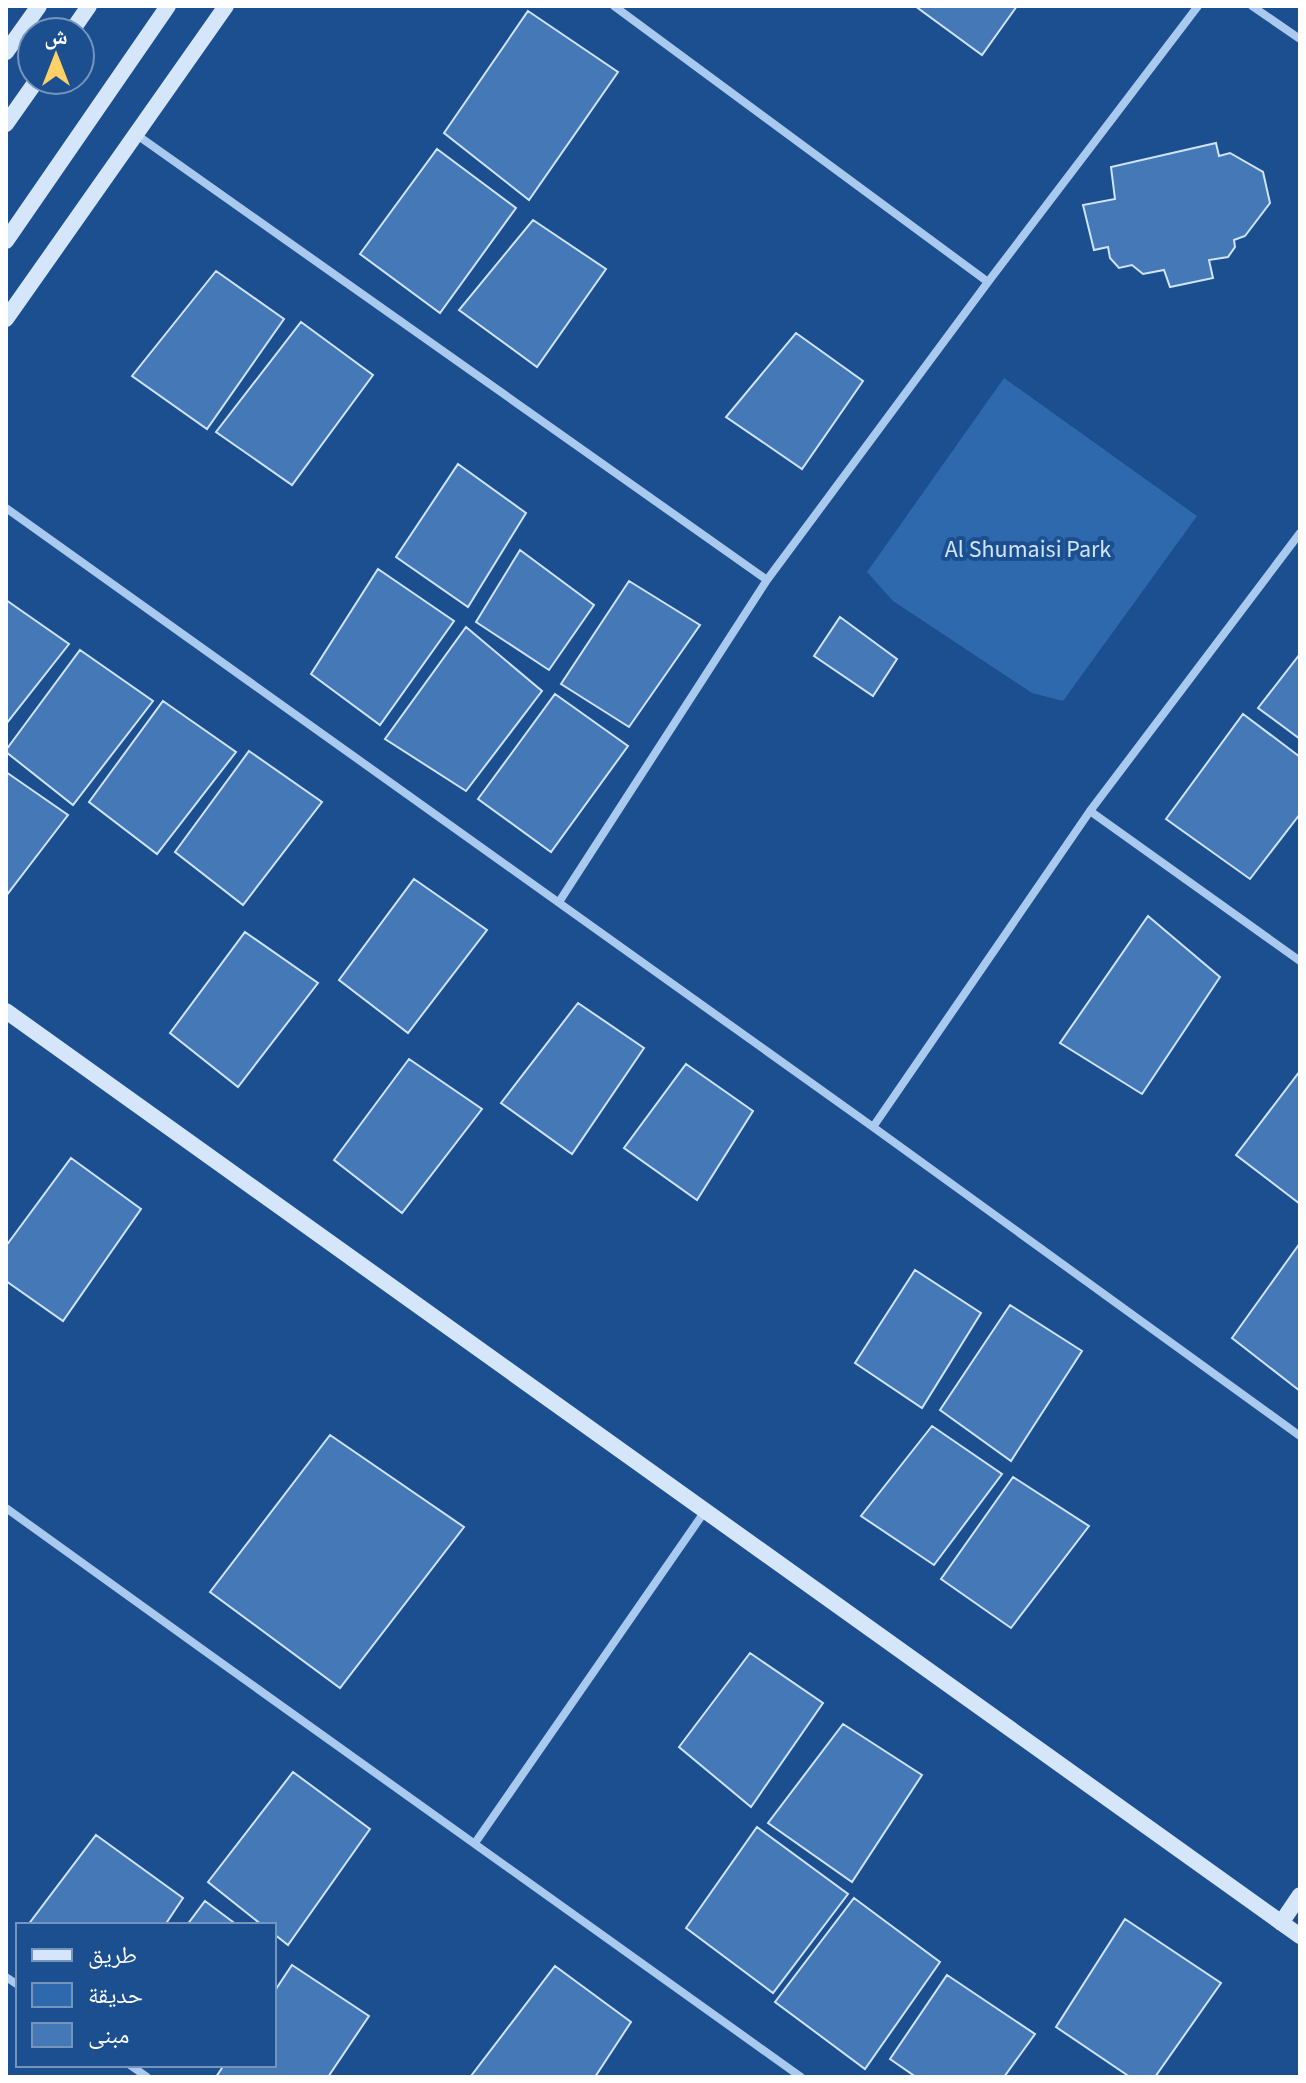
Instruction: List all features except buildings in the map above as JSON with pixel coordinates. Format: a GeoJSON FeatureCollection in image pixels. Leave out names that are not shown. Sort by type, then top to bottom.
{"type":"FeatureCollection","features":[{"type":"Feature","properties":{"kind":"main road"},"geometry":{"type":"LineString","coordinates":[[8,43],[39,6]]}},
{"type":"Feature","properties":{"kind":"main road"},"geometry":{"type":"LineString","coordinates":[[6,241],[168,6]]}},
{"type":"Feature","properties":{"kind":"main road"},"geometry":{"type":"LineString","coordinates":[[6,319],[226,6]]}},
{"type":"Feature","properties":{"kind":"main road"},"geometry":{"type":"LineString","coordinates":[[6,124],[26,96]]}},
{"type":"Feature","properties":{"kind":"main road"},"geometry":{"type":"LineString","coordinates":[[6,1011],[1300,1936]]}},
{"type":"Feature","properties":{"kind":"main road"},"geometry":{"type":"LineString","coordinates":[[1281,1923],[1300,1895]]}},
{"type":"Feature","properties":{"kind":"street"},"geometry":{"type":"LineString","coordinates":[[614,6],[988,282]]}},
{"type":"Feature","properties":{"kind":"street"},"geometry":{"type":"LineString","coordinates":[[559,902],[767,580],[1198,6]]}},
{"type":"Feature","properties":{"kind":"street"},"geometry":{"type":"LineString","coordinates":[[1252,6],[1300,39]]}},
{"type":"Feature","properties":{"kind":"street"},"geometry":{"type":"LineString","coordinates":[[137,135],[767,580]]}},
{"type":"Feature","properties":{"kind":"street"},"geometry":{"type":"LineString","coordinates":[[6,508],[1300,1436]]}},
{"type":"Feature","properties":{"kind":"street"},"geometry":{"type":"LineString","coordinates":[[873,1127],[1090,811],[1300,533]]}},
{"type":"Feature","properties":{"kind":"street"},"geometry":{"type":"LineString","coordinates":[[1090,811],[1300,961]]}},
{"type":"Feature","properties":{"kind":"street"},"geometry":{"type":"LineString","coordinates":[[6,1508],[801,2077]]}},
{"type":"Feature","properties":{"kind":"street"},"geometry":{"type":"LineString","coordinates":[[475,1843],[705,1511]]}},
{"type":"Feature","properties":{"kind":"green space","name":"Al Shumaisi Park"},"geometry":{"type":"Polygon","coordinates":[[[1004,378],[1197,516],[1063,701],[1032,693],[893,601],[867,572],[1004,378]]]}}]}
